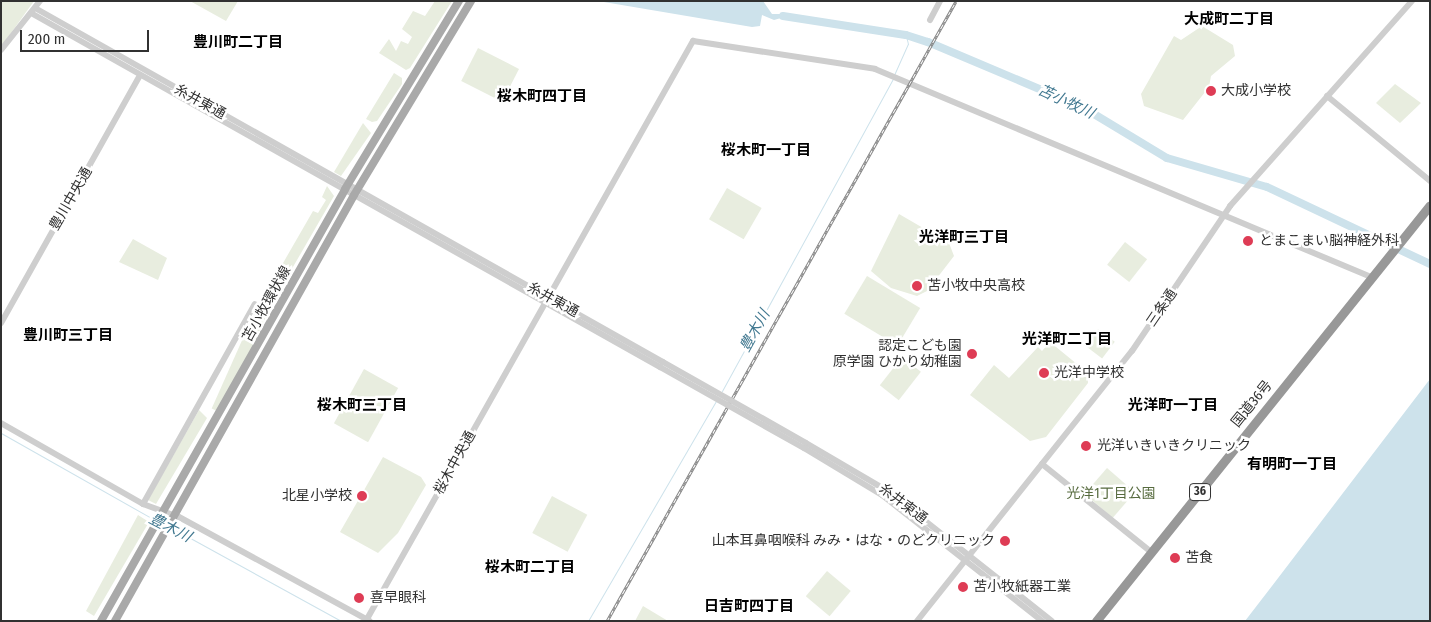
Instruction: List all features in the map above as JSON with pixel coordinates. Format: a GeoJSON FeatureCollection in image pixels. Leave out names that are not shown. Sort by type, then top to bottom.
{"type":"FeatureCollection","features":[{"type":"Feature","properties":{"kind":"highway","name":"国道36号"},"geometry":{"type":"LineString","coordinates":[[1096,621],[1430,205]]}},
{"type":"Feature","properties":{"kind":"main road","name":"苫小牧環状線"},"geometry":{"type":"LineString","coordinates":[[101,621],[347,187],[459,1]]}},
{"type":"Feature","properties":{"kind":"main road","name":"苫小牧環状線"},"geometry":{"type":"LineString","coordinates":[[115,621],[356,192],[471,1]]}},
{"type":"Feature","properties":{"kind":"street"},"geometry":{"type":"LineString","coordinates":[[1,50],[40,1]]}},
{"type":"Feature","properties":{"kind":"street"},"geometry":{"type":"LineString","coordinates":[[930,20],[940,1]]}},
{"type":"Feature","properties":{"kind":"street","name":"三条通"},"geometry":{"type":"LineString","coordinates":[[917,621],[1132,351],[1224,214],[1412,1]]}},
{"type":"Feature","properties":{"kind":"street","name":"糸井東通"},"geometry":{"type":"LineString","coordinates":[[33,11],[140,75],[347,187]]}},
{"type":"Feature","properties":{"kind":"street","name":"糸井東通"},"geometry":{"type":"LineString","coordinates":[[33,11],[805,445],[882,495],[1052,621]]}},
{"type":"Feature","properties":{"kind":"street","name":"桜木中央通"},"geometry":{"type":"LineString","coordinates":[[368,620],[693,41],[859,66],[890,75],[1224,214]]}},
{"type":"Feature","properties":{"kind":"street","name":"豊川中央通"},"geometry":{"type":"LineString","coordinates":[[1,322],[140,75]]}},
{"type":"Feature","properties":{"kind":"street"},"geometry":{"type":"LineString","coordinates":[[1327,96],[1430,181]]}},
{"type":"Feature","properties":{"kind":"street"},"geometry":{"type":"LineString","coordinates":[[1224,214],[1371,277]]}},
{"type":"Feature","properties":{"kind":"street"},"geometry":{"type":"LineString","coordinates":[[143,504],[255,304]]}},
{"type":"Feature","properties":{"kind":"street"},"geometry":{"type":"LineString","coordinates":[[1,423],[143,504],[368,620]]}},
{"type":"Feature","properties":{"kind":"street"},"geometry":{"type":"LineString","coordinates":[[1042,464],[1151,552]]}},
{"type":"Feature","properties":{"kind":"street","name":"糸井東通"},"geometry":{"type":"LineString","coordinates":[[967,557],[1042,621]]}},
{"type":"Feature","properties":{"kind":"green space"},"geometry":{"type":"Polygon","coordinates":[[[1,1],[34,1],[1,47],[1,1]]]}},
{"type":"Feature","properties":{"kind":"green space"},"geometry":{"type":"Polygon","coordinates":[[[190,1],[238,1],[226,21],[190,1]]]}},
{"type":"Feature","properties":{"kind":"green space"},"geometry":{"type":"Polygon","coordinates":[[[435,1],[452,1],[410,68],[406,70],[379,53],[389,39],[396,51],[401,41],[408,44],[412,37],[402,29],[413,11],[425,16],[435,1]]]}},
{"type":"Feature","properties":{"kind":"green space"},"geometry":{"type":"Polygon","coordinates":[[[1202,26],[1233,45],[1235,56],[1211,76],[1209,87],[1183,120],[1144,106],[1141,94],[1174,36],[1181,40],[1202,26]]]}},
{"type":"Feature","properties":{"kind":"green space"},"geometry":{"type":"Polygon","coordinates":[[[478,48],[519,69],[502,102],[461,81],[478,48]]]}},
{"type":"Feature","properties":{"kind":"green space"},"geometry":{"type":"Polygon","coordinates":[[[394,73],[402,78],[402,84],[377,121],[372,122],[366,119],[394,73]]]}},
{"type":"Feature","properties":{"kind":"green space"},"geometry":{"type":"Polygon","coordinates":[[[1395,84],[1421,103],[1400,123],[1376,103],[1395,84]]]}},
{"type":"Feature","properties":{"kind":"green space"},"geometry":{"type":"Polygon","coordinates":[[[363,123],[371,133],[341,176],[334,172],[363,123]]]}},
{"type":"Feature","properties":{"kind":"green space"},"geometry":{"type":"Polygon","coordinates":[[[327,186],[334,196],[271,305],[260,303],[313,211],[318,213],[326,200],[322,197],[327,186]]]}},
{"type":"Feature","properties":{"kind":"green space"},"geometry":{"type":"Polygon","coordinates":[[[727,188],[762,208],[744,239],[709,219],[727,188]]]}},
{"type":"Feature","properties":{"kind":"green space"},"geometry":{"type":"Polygon","coordinates":[[[899,214],[949,243],[954,256],[927,291],[917,296],[891,288],[871,271],[899,214]]]}},
{"type":"Feature","properties":{"kind":"green space"},"geometry":{"type":"Polygon","coordinates":[[[133,239],[167,258],[158,280],[119,262],[133,239]]]}},
{"type":"Feature","properties":{"kind":"green space"},"geometry":{"type":"Polygon","coordinates":[[[1125,242],[1147,259],[1129,282],[1107,265],[1125,242]]]}},
{"type":"Feature","properties":{"kind":"green space"},"geometry":{"type":"Polygon","coordinates":[[[867,276],[920,308],[897,346],[844,314],[867,276]]]}},
{"type":"Feature","properties":{"kind":"green space"},"geometry":{"type":"Polygon","coordinates":[[[256,309],[267,314],[223,413],[212,409],[256,309]]]}},
{"type":"Feature","properties":{"kind":"green space"},"geometry":{"type":"Polygon","coordinates":[[[1098,329],[1115,342],[1102,358],[1085,346],[1098,329]]]}},
{"type":"Feature","properties":{"kind":"green space"},"geometry":{"type":"Polygon","coordinates":[[[1050,342],[1083,369],[1087,366],[1088,383],[1046,437],[1030,441],[970,395],[994,365],[1009,378],[1038,347],[1042,351],[1050,342]]]}},
{"type":"Feature","properties":{"kind":"green space"},"geometry":{"type":"Polygon","coordinates":[[[902,357],[921,372],[899,400],[880,385],[902,357]]]}},
{"type":"Feature","properties":{"kind":"green space"},"geometry":{"type":"Polygon","coordinates":[[[364,369],[398,388],[368,442],[334,423],[364,369]]]}},
{"type":"Feature","properties":{"kind":"green space"},"geometry":{"type":"Polygon","coordinates":[[[199,410],[207,418],[156,504],[148,500],[199,410]]]}},
{"type":"Feature","properties":{"kind":"green space"},"geometry":{"type":"Polygon","coordinates":[[[383,457],[421,477],[426,485],[398,533],[378,553],[340,532],[383,457]]]}},
{"type":"Feature","properties":{"kind":"green space","name":"光洋1丁目公園"},"geometry":{"type":"Polygon","coordinates":[[[1107,468],[1135,492],[1113,518],[1085,494],[1107,468]]]}},
{"type":"Feature","properties":{"kind":"green space"},"geometry":{"type":"Polygon","coordinates":[[[552,496],[587,515],[568,552],[532,533],[552,496]]]}},
{"type":"Feature","properties":{"kind":"green space"},"geometry":{"type":"Polygon","coordinates":[[[138,515],[149,522],[94,616],[86,611],[138,515]]]}},
{"type":"Feature","properties":{"kind":"green space"},"geometry":{"type":"Polygon","coordinates":[[[827,571],[851,591],[830,616],[806,596],[827,571]]]}},
{"type":"Feature","properties":{"kind":"green space"},"geometry":{"type":"Polygon","coordinates":[[[643,606],[668,621],[635,621],[643,606]]]}},
{"type":"Feature","properties":{"kind":"water"},"geometry":{"type":"Polygon","coordinates":[[[598,1],[763,1],[772,14],[795,14],[774,20],[762,15],[760,26],[752,27],[598,1]]]}},
{"type":"Feature","properties":{"kind":"water"},"geometry":{"type":"Polygon","coordinates":[[[1430,379],[1430,621],[1245,621],[1272,586],[1430,379]]]}},
{"type":"Feature","properties":{"kind":"waterway","name":"苫小牧川"},"geometry":{"type":"LineString","coordinates":[[783,16],[906,35],[928,42],[1084,108],[1167,158],[1267,187],[1430,264]]}},
{"type":"Feature","properties":{"kind":"waterway","name":"豊木川"},"geometry":{"type":"LineString","coordinates":[[894,75],[908,44],[906,35]]}},
{"type":"Feature","properties":{"kind":"waterway","name":"豊木川"},"geometry":{"type":"LineString","coordinates":[[722,391],[893,79]]}},
{"type":"Feature","properties":{"kind":"waterway","name":"豊木川"},"geometry":{"type":"LineString","coordinates":[[588,621],[716,401]]}},
{"type":"Feature","properties":{"kind":"waterway","name":"豊木川"},"geometry":{"type":"LineString","coordinates":[[1,433],[155,520]]}},
{"type":"Feature","properties":{"kind":"waterway","name":"豊木川"},"geometry":{"type":"LineString","coordinates":[[172,528],[341,621]]}},
{"type":"Feature","properties":{"kind":"railway"},"geometry":{"type":"LineString","coordinates":[[607,621],[956,1]]}},
{"type":"Feature","properties":{"kind":"place","name":"大成小学校"},"geometry":{"type":"Point","coordinates":[1211,91]}},
{"type":"Feature","properties":{"kind":"place","name":"とまこまい脳神経外科"},"geometry":{"type":"Point","coordinates":[1248,241]}},
{"type":"Feature","properties":{"kind":"place","name":"苫小牧中央高校"},"geometry":{"type":"Point","coordinates":[917,286]}},
{"type":"Feature","properties":{"kind":"place","name":"認定こども園 原学園 ひかり幼稚園"},"geometry":{"type":"Point","coordinates":[972,354]}},
{"type":"Feature","properties":{"kind":"place","name":"光洋中学校"},"geometry":{"type":"Point","coordinates":[1044,373]}},
{"type":"Feature","properties":{"kind":"place","name":"光洋いきいきクリニック"},"geometry":{"type":"Point","coordinates":[1086,446]}},
{"type":"Feature","properties":{"kind":"place","name":"北星小学校"},"geometry":{"type":"Point","coordinates":[362,496]}},
{"type":"Feature","properties":{"kind":"place","name":"山本耳鼻咽喉科 みみ・はな・のどクリニック"},"geometry":{"type":"Point","coordinates":[1005,541]}},
{"type":"Feature","properties":{"kind":"place","name":"苫食"},"geometry":{"type":"Point","coordinates":[1175,558]}},
{"type":"Feature","properties":{"kind":"place","name":"苫小牧紙器工業"},"geometry":{"type":"Point","coordinates":[963,587]}},
{"type":"Feature","properties":{"kind":"place","name":"喜早眼科"},"geometry":{"type":"Point","coordinates":[359,598]}},
{"type":"Feature","properties":{"kind":"district","name":"大成町二丁目"},"geometry":{"type":"Point","coordinates":[1229,20]}},
{"type":"Feature","properties":{"kind":"district","name":"豊川町二丁目"},"geometry":{"type":"Point","coordinates":[238,43]}},
{"type":"Feature","properties":{"kind":"district","name":"桜木町四丁目"},"geometry":{"type":"Point","coordinates":[542,97]}},
{"type":"Feature","properties":{"kind":"district","name":"桜木町一丁目"},"geometry":{"type":"Point","coordinates":[766,151]}},
{"type":"Feature","properties":{"kind":"district","name":"光洋町三丁目"},"geometry":{"type":"Point","coordinates":[964,238]}},
{"type":"Feature","properties":{"kind":"district","name":"豊川町三丁目"},"geometry":{"type":"Point","coordinates":[68,336]}},
{"type":"Feature","properties":{"kind":"district","name":"光洋町二丁目"},"geometry":{"type":"Point","coordinates":[1067,340]}},
{"type":"Feature","properties":{"kind":"district","name":"桜木町三丁目"},"geometry":{"type":"Point","coordinates":[362,406]}},
{"type":"Feature","properties":{"kind":"district","name":"光洋町一丁目"},"geometry":{"type":"Point","coordinates":[1173,406]}},
{"type":"Feature","properties":{"kind":"district","name":"有明町一丁目"},"geometry":{"type":"Point","coordinates":[1292,465]}},
{"type":"Feature","properties":{"kind":"district","name":"桜木町二丁目"},"geometry":{"type":"Point","coordinates":[530,568]}},
{"type":"Feature","properties":{"kind":"district","name":"日吉町四丁目"},"geometry":{"type":"Point","coordinates":[749,607]}}]}
